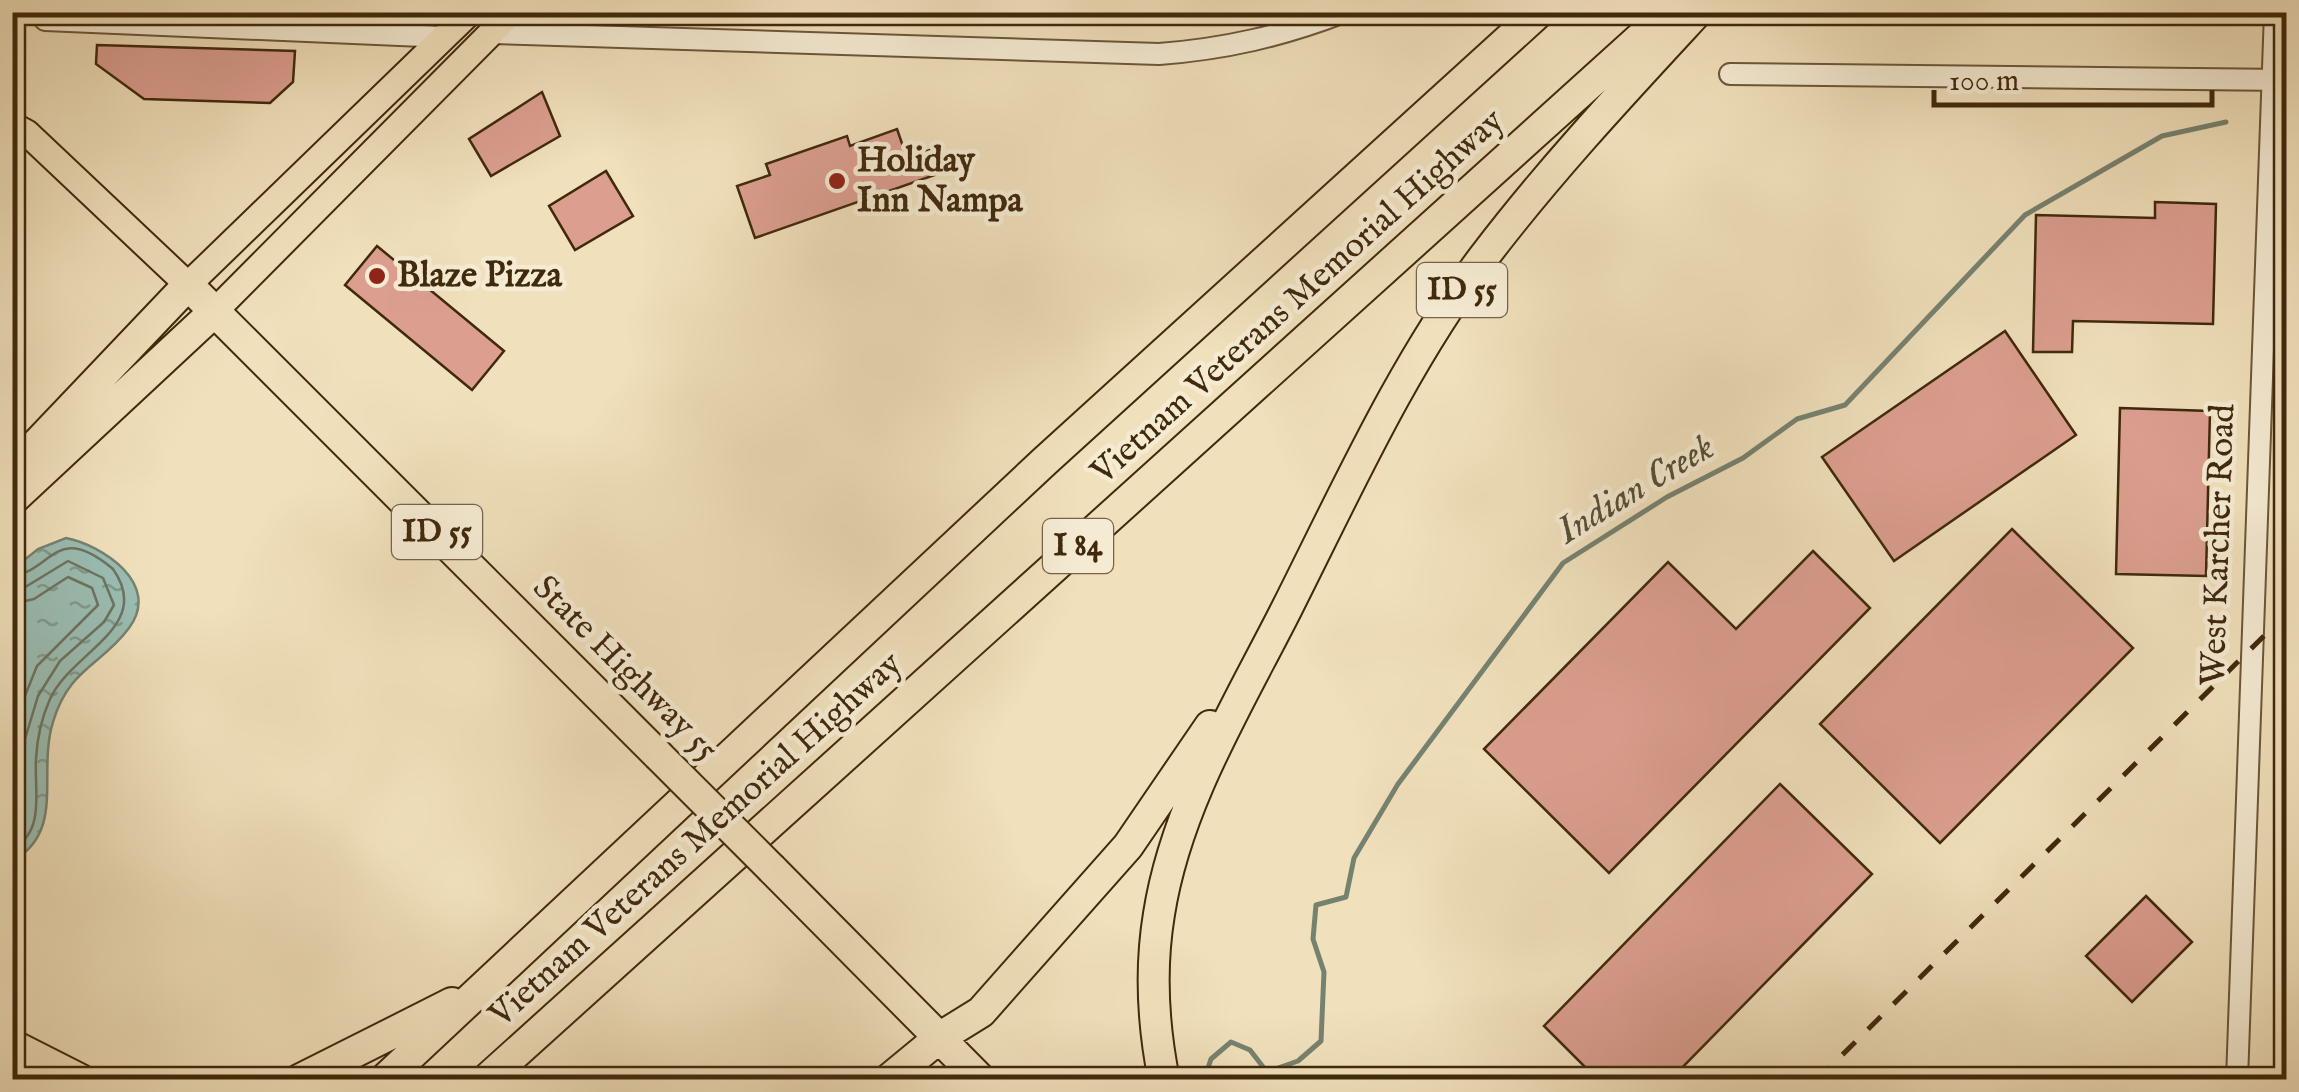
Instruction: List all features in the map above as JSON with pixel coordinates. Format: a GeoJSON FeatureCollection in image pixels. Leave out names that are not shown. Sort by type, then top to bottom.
{"type":"FeatureCollection","features":[{"type":"Feature","properties":{"kind":"highway","name":"Vietnam Veterans Memorial Highway"},"geometry":{"type":"LineString","coordinates":[[494,980],[1045,461],[1538,12]]}},
{"type":"Feature","properties":{"kind":"highway","name":"Vietnam Veterans Memorial Highway"},"geometry":{"type":"LineString","coordinates":[[486,1080],[1670,12]]}},
{"type":"Feature","properties":{"kind":"highway","name":"ID 55"},"geometry":{"type":"LineString","coordinates":[[1164,1080],[1152,989],[1159,913],[1181,826],[1219,742],[1387,409],[1482,260],[1595,122],[1697,12]]}},
{"type":"Feature","properties":{"kind":"highway"},"geometry":{"type":"LineString","coordinates":[[12,470],[188,285]]}},
{"type":"Feature","properties":{"kind":"highway","name":"State Highway 55"},"geometry":{"type":"LineString","coordinates":[[188,285],[981,1080]]}},
{"type":"Feature","properties":{"kind":"highway"},"geometry":{"type":"LineString","coordinates":[[12,500],[215,311]]}},
{"type":"Feature","properties":{"kind":"highway"},"geometry":{"type":"LineString","coordinates":[[888,1080],[939,1038],[982,1012],[1128,846],[1205,734],[1387,409]]}},
{"type":"Feature","properties":{"kind":"highway"},"geometry":{"type":"LineString","coordinates":[[299,1080],[494,980]]}},
{"type":"Feature","properties":{"kind":"highway","name":"I 84"},"geometry":{"type":"LineString","coordinates":[[384,1080],[494,980]]}},
{"type":"Feature","properties":{"kind":"highway"},"geometry":{"type":"LineString","coordinates":[[12,1045],[81,1080]]}},
{"type":"Feature","properties":{"kind":"main road"},"geometry":{"type":"LineString","coordinates":[[12,126],[27,133],[188,285],[470,12]]}},
{"type":"Feature","properties":{"kind":"main road"},"geometry":{"type":"LineString","coordinates":[[215,311],[493,23],[512,12]]}},
{"type":"Feature","properties":{"kind":"street"},"geometry":{"type":"LineString","coordinates":[[493,23],[1159,54],[1224,49],[1280,37],[1344,12]]}},
{"type":"Feature","properties":{"kind":"street","name":"West Karcher Road"},"geometry":{"type":"LineString","coordinates":[[2236,1080],[2279,80],[2275,12]]}},
{"type":"Feature","properties":{"kind":"street"},"geometry":{"type":"LineString","coordinates":[[45,20],[446,37]]}},
{"type":"Feature","properties":{"kind":"street"},"geometry":{"type":"LineString","coordinates":[[1730,74],[2279,80]]}},
{"type":"Feature","properties":{"kind":"water"},"geometry":{"type":"Polygon","coordinates":[[[66,538],[96,549],[123,569],[138,596],[137,612],[129,628],[77,679],[60,704],[49,742],[45,817],[29,848],[13,861],[13,569],[38,549],[66,538]]]}},
{"type":"Feature","properties":{"kind":"building"},"geometry":{"type":"Polygon","coordinates":[[[97,45],[295,51],[293,82],[270,103],[144,99],[96,64],[97,45]]]}},
{"type":"Feature","properties":{"kind":"building"},"geometry":{"type":"Polygon","coordinates":[[[542,92],[560,136],[491,176],[469,139],[542,92]]]}},
{"type":"Feature","properties":{"kind":"building","name":"Holiday Inn Nampa"},"geometry":{"type":"Polygon","coordinates":[[[897,129],[907,158],[941,146],[949,170],[755,238],[737,186],[770,175],[766,164],[847,136],[850,146],[897,129]]]}},
{"type":"Feature","properties":{"kind":"building"},"geometry":{"type":"Polygon","coordinates":[[[606,171],[633,216],[575,250],[549,206],[606,171]]]}},
{"type":"Feature","properties":{"kind":"building"},"geometry":{"type":"Polygon","coordinates":[[[2155,202],[2216,204],[2213,324],[2073,321],[2072,352],[2033,352],[2036,215],[2155,218],[2155,202]]]}},
{"type":"Feature","properties":{"kind":"building"},"geometry":{"type":"Polygon","coordinates":[[[377,246],[504,351],[472,390],[345,285],[377,246]]]}},
{"type":"Feature","properties":{"kind":"building"},"geometry":{"type":"Polygon","coordinates":[[[2005,331],[2076,435],[1894,561],[1822,457],[2005,331]]]}},
{"type":"Feature","properties":{"kind":"building"},"geometry":{"type":"Polygon","coordinates":[[[2120,408],[2210,411],[2206,576],[2116,574],[2120,408]]]}},
{"type":"Feature","properties":{"kind":"building"},"geometry":{"type":"Polygon","coordinates":[[[2012,529],[2133,648],[1940,843],[1820,724],[2012,529]]]}},
{"type":"Feature","properties":{"kind":"building"},"geometry":{"type":"Polygon","coordinates":[[[1813,551],[1870,608],[1609,873],[1484,749],[1668,562],[1736,629],[1813,551]]]}},
{"type":"Feature","properties":{"kind":"building"},"geometry":{"type":"Polygon","coordinates":[[[1780,784],[1872,874],[1670,1080],[1598,1080],[1544,1026],[1780,784]]]}},
{"type":"Feature","properties":{"kind":"building"},"geometry":{"type":"Polygon","coordinates":[[[2146,896],[2192,942],[2132,1002],[2086,956],[2146,896]]]}},
{"type":"Feature","properties":{"kind":"waterway","name":"Indian Creek"},"geometry":{"type":"LineString","coordinates":[[1204,1080],[1211,1059],[1231,1042],[1250,1050],[1267,1072],[1298,1061],[1321,1041],[1324,972],[1313,939],[1316,905],[1346,897],[1354,858],[1398,784],[1563,563],[1667,497],[1743,458],[1797,419],[1845,405],[2025,215],[2162,136],[2226,122]]}},
{"type":"Feature","properties":{"kind":"railway"},"geometry":{"type":"LineString","coordinates":[[1817,1080],[2286,614]]}},
{"type":"Feature","properties":{"kind":"place","name":"Holiday Inn Nampa"},"geometry":{"type":"Point","coordinates":[837,181]}},
{"type":"Feature","properties":{"kind":"place","name":"Blaze Pizza"},"geometry":{"type":"Point","coordinates":[377,276]}}]}
